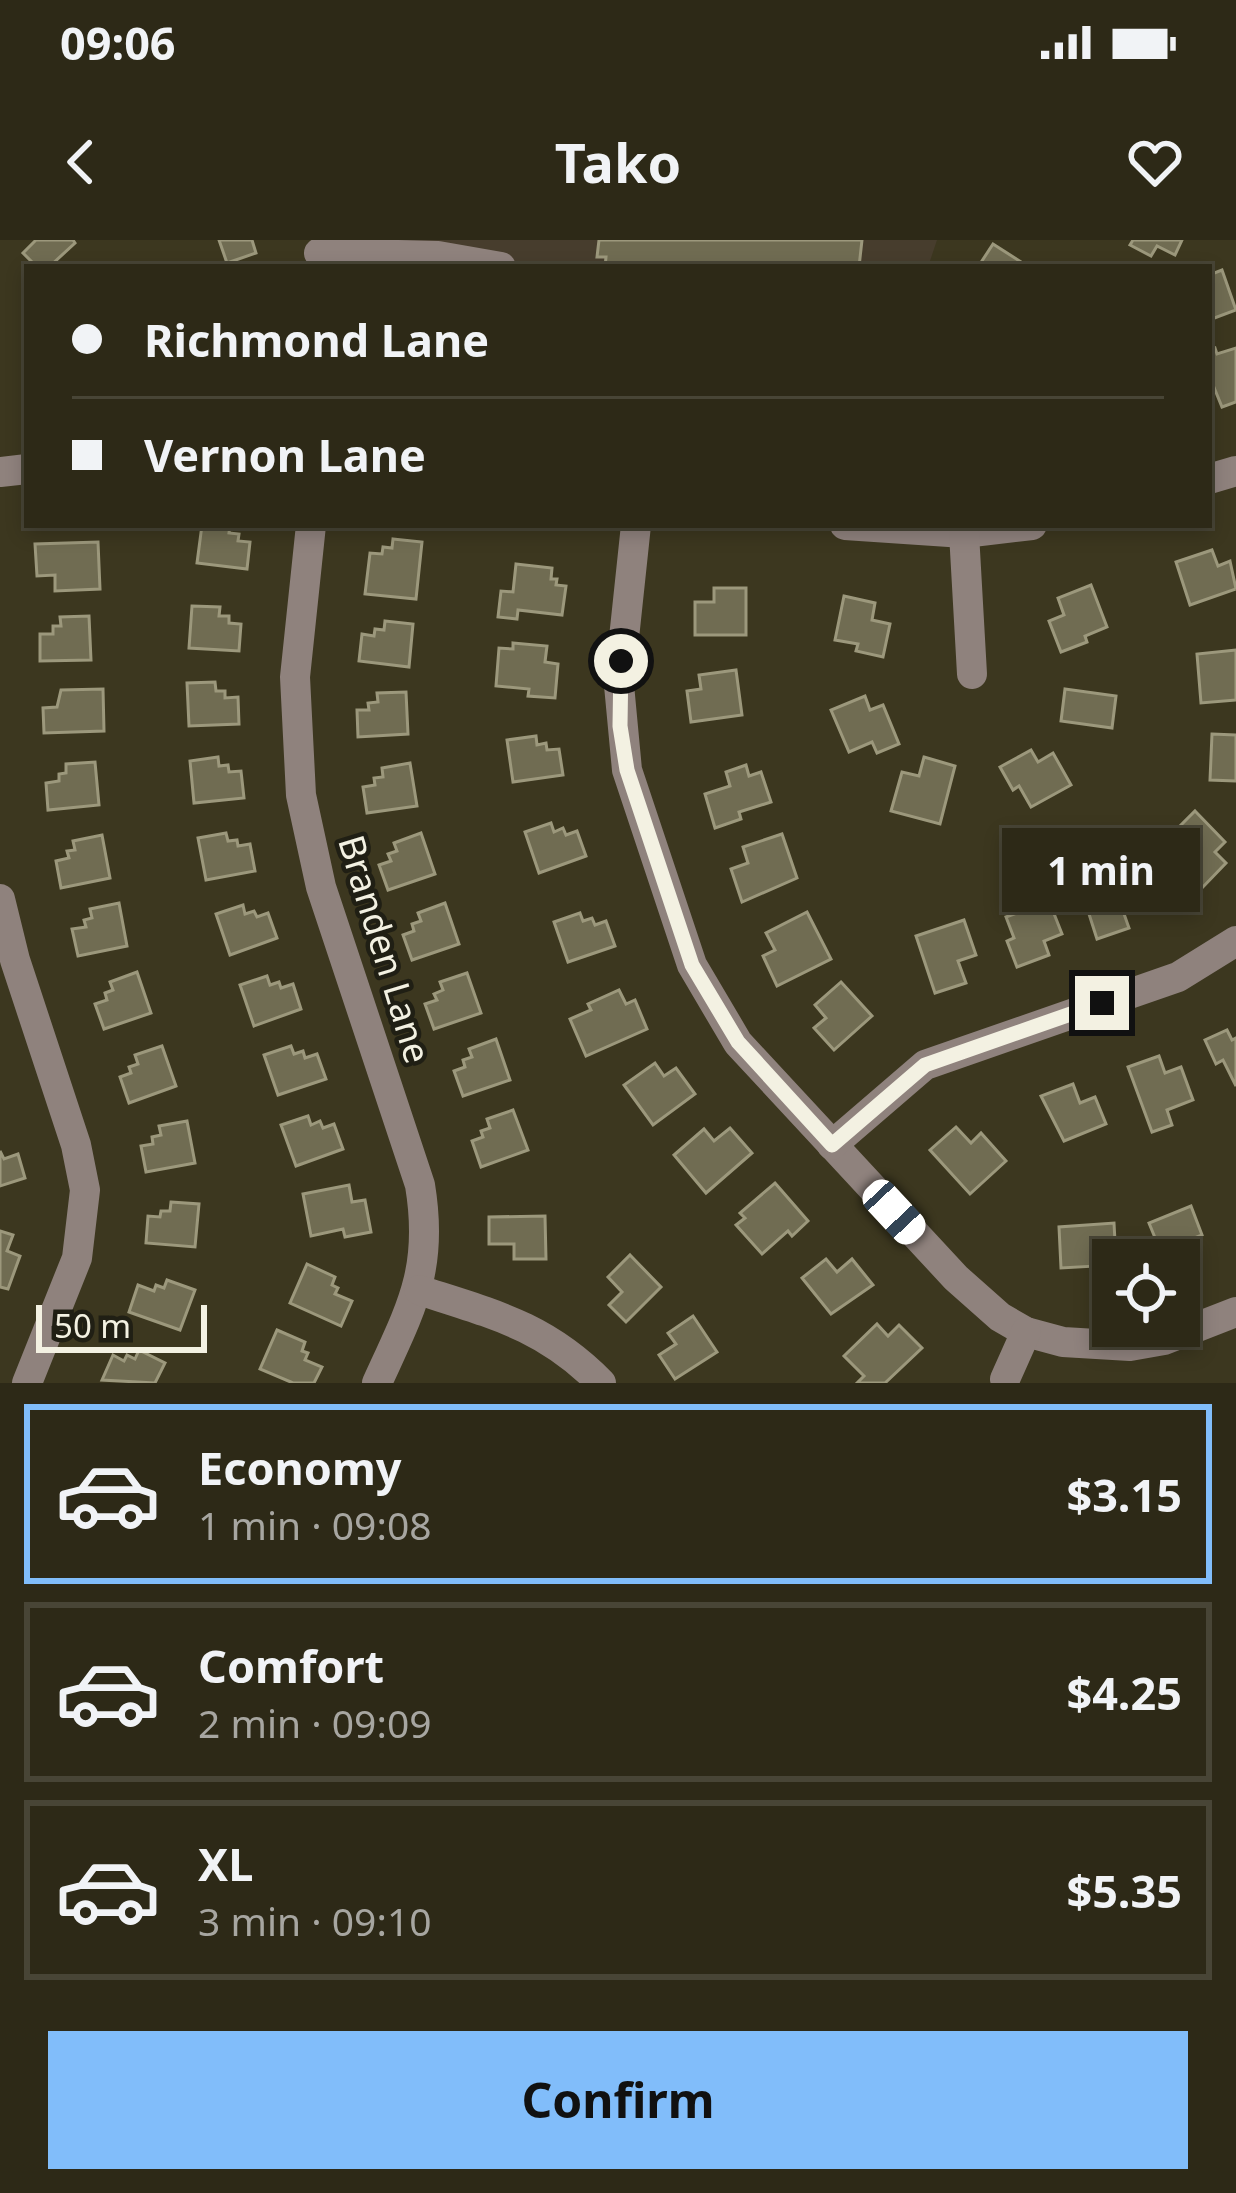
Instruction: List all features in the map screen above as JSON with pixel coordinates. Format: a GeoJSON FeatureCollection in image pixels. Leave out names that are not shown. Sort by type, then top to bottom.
{"type":"FeatureCollection","features":[{"type":"Feature","properties":{"kind":"street"},"geometry":{"type":"LineString","coordinates":[[319,253],[438,256],[484,264]]}},
{"type":"Feature","properties":{"kind":"street","name":"Branden Lane"},"geometry":{"type":"LineString","coordinates":[[311,528],[295,677],[301,795],[321,887],[420,1185],[425,1233],[419,1290],[377,1383]]}},
{"type":"Feature","properties":{"kind":"street"},"geometry":{"type":"LineString","coordinates":[[636,528],[619,685],[620,726],[634,795],[684,945],[704,990],[738,1042],[956,1279],[1000,1317],[1026,1332],[1063,1342],[1130,1346],[1164,1340],[1236,1312]]}},
{"type":"Feature","properties":{"kind":"street"},"geometry":{"type":"LineString","coordinates":[[903,528],[964,533],[1006,528]]}},
{"type":"Feature","properties":{"kind":"street"},"geometry":{"type":"LineString","coordinates":[[964,533],[972,674]]}},
{"type":"Feature","properties":{"kind":"street"},"geometry":{"type":"LineString","coordinates":[[0,898],[15,960],[76,1144],[85,1190],[77,1258],[27,1383]]}},
{"type":"Feature","properties":{"kind":"street"},"geometry":{"type":"LineString","coordinates":[[832,1145],[925,1065],[1178,977],[1236,941]]}},
{"type":"Feature","properties":{"kind":"street"},"geometry":{"type":"LineString","coordinates":[[419,1290],[527,1326],[563,1349],[601,1383]]}},
{"type":"Feature","properties":{"kind":"street"},"geometry":{"type":"LineString","coordinates":[[1005,1379],[1026,1332]]}},
{"type":"Feature","properties":{"kind":"shaded area"},"geometry":{"type":"Polygon","coordinates":[[[351,240],[937,240],[929,264],[357,264],[351,240]]]}},
{"type":"Feature","properties":{"kind":"building"},"geometry":{"type":"Polygon","coordinates":[[[36,240],[75,243],[52,264],[34,264],[23,253],[36,240]]]}},
{"type":"Feature","properties":{"kind":"building"},"geometry":{"type":"Polygon","coordinates":[[[219,240],[252,240],[256,253],[227,263],[219,240]]]}},
{"type":"Feature","properties":{"kind":"building"},"geometry":{"type":"Polygon","coordinates":[[[599,240],[862,240],[859,264],[605,264],[606,257],[597,257],[599,240]]]}},
{"type":"Feature","properties":{"kind":"building"},"geometry":{"type":"Polygon","coordinates":[[[1133,240],[1182,240],[1175,255],[1157,246],[1151,256],[1130,245],[1133,240]]]}},
{"type":"Feature","properties":{"kind":"building"},"geometry":{"type":"Polygon","coordinates":[[[993,244],[1024,264],[980,264],[993,244]]]}},
{"type":"Feature","properties":{"kind":"building"},"geometry":{"type":"Polygon","coordinates":[[[1222,270],[1236,310],[1212,319],[1212,274],[1222,270]]]}},
{"type":"Feature","properties":{"kind":"building"},"geometry":{"type":"Polygon","coordinates":[[[1236,348],[1236,402],[1222,407],[1212,382],[1212,349],[1217,354],[1236,348]]]}},
{"type":"Feature","properties":{"kind":"building"},"geometry":{"type":"Polygon","coordinates":[[[202,528],[230,528],[229,533],[239,534],[238,541],[250,542],[247,569],[197,563],[202,528]]]}},
{"type":"Feature","properties":{"kind":"building"},"geometry":{"type":"Polygon","coordinates":[[[393,539],[422,542],[416,599],[365,594],[370,553],[382,554],[383,547],[392,548],[393,539]]]}},
{"type":"Feature","properties":{"kind":"building"},"geometry":{"type":"Polygon","coordinates":[[[98,542],[100,589],[55,591],[55,575],[37,576],[35,544],[98,542]]]}},
{"type":"Feature","properties":{"kind":"building"},"geometry":{"type":"Polygon","coordinates":[[[1212,550],[1218,566],[1230,561],[1236,589],[1190,605],[1176,562],[1212,550]]]}},
{"type":"Feature","properties":{"kind":"building"},"geometry":{"type":"Polygon","coordinates":[[[516,564],[552,568],[551,579],[566,586],[562,615],[518,610],[517,619],[498,617],[501,591],[513,592],[516,564]]]}},
{"type":"Feature","properties":{"kind":"building"},"geometry":{"type":"Polygon","coordinates":[[[1091,585],[1107,627],[1085,636],[1087,642],[1061,652],[1049,621],[1064,615],[1058,598],[1091,585]]]}},
{"type":"Feature","properties":{"kind":"building"},"geometry":{"type":"Polygon","coordinates":[[[714,588],[746,588],[746,635],[695,635],[695,602],[714,602],[714,588]]]}},
{"type":"Feature","properties":{"kind":"building"},"geometry":{"type":"Polygon","coordinates":[[[844,596],[875,603],[872,620],[890,624],[883,657],[856,651],[858,644],[835,640],[844,596]]]}},
{"type":"Feature","properties":{"kind":"building"},"geometry":{"type":"Polygon","coordinates":[[[192,606],[220,607],[219,616],[241,624],[239,651],[189,648],[192,606]]]}},
{"type":"Feature","properties":{"kind":"building"},"geometry":{"type":"Polygon","coordinates":[[[89,616],[91,660],[40,661],[40,634],[53,634],[53,626],[61,626],[60,617],[89,616]]]}},
{"type":"Feature","properties":{"kind":"building"},"geometry":{"type":"Polygon","coordinates":[[[385,621],[413,624],[409,667],[359,661],[362,634],[374,636],[375,629],[384,630],[385,621]]]}},
{"type":"Feature","properties":{"kind":"building"},"geometry":{"type":"Polygon","coordinates":[[[513,643],[547,646],[545,662],[558,664],[555,698],[528,696],[529,689],[496,686],[499,648],[513,649],[513,643]]]}},
{"type":"Feature","properties":{"kind":"building"},"geometry":{"type":"Polygon","coordinates":[[[1236,650],[1236,700],[1201,703],[1197,654],[1236,650]]]}},
{"type":"Feature","properties":{"kind":"building"},"geometry":{"type":"Polygon","coordinates":[[[736,670],[742,715],[691,722],[687,691],[701,689],[699,675],[736,670]]]}},
{"type":"Feature","properties":{"kind":"building"},"geometry":{"type":"Polygon","coordinates":[[[215,682],[216,691],[225,691],[225,698],[238,697],[239,724],[189,726],[187,683],[215,682]]]}},
{"type":"Feature","properties":{"kind":"building"},"geometry":{"type":"Polygon","coordinates":[[[103,689],[104,731],[44,733],[43,708],[57,707],[61,690],[103,689]]]}},
{"type":"Feature","properties":{"kind":"building"},"geometry":{"type":"Polygon","coordinates":[[[1065,689],[1116,696],[1112,728],[1061,721],[1065,689]]]}},
{"type":"Feature","properties":{"kind":"building"},"geometry":{"type":"Polygon","coordinates":[[[406,692],[408,734],[358,737],[357,710],[369,710],[368,703],[378,702],[377,693],[406,692]]]}},
{"type":"Feature","properties":{"kind":"building"},"geometry":{"type":"Polygon","coordinates":[[[865,696],[870,710],[883,705],[899,744],[877,753],[872,742],[849,752],[831,710],[865,696]]]}},
{"type":"Feature","properties":{"kind":"building"},"geometry":{"type":"Polygon","coordinates":[[[1212,734],[1236,735],[1236,781],[1210,780],[1212,734]]]}},
{"type":"Feature","properties":{"kind":"building"},"geometry":{"type":"Polygon","coordinates":[[[536,736],[537,745],[559,749],[563,775],[513,782],[507,740],[536,736]]]}},
{"type":"Feature","properties":{"kind":"building"},"geometry":{"type":"Polygon","coordinates":[[[1031,750],[1038,762],[1053,753],[1071,785],[1031,807],[1019,786],[1013,790],[1000,767],[1031,750]]]}},
{"type":"Feature","properties":{"kind":"building"},"geometry":{"type":"Polygon","coordinates":[[[218,757],[219,766],[228,765],[229,772],[241,771],[244,798],[194,803],[190,761],[218,757]]]}},
{"type":"Feature","properties":{"kind":"building"},"geometry":{"type":"Polygon","coordinates":[[[924,757],[955,766],[940,824],[891,811],[902,772],[919,776],[924,757]]]}},
{"type":"Feature","properties":{"kind":"building"},"geometry":{"type":"Polygon","coordinates":[[[95,762],[99,805],[48,810],[46,783],[59,781],[66,764],[95,762]]]}},
{"type":"Feature","properties":{"kind":"building"},"geometry":{"type":"Polygon","coordinates":[[[410,763],[417,806],[367,813],[363,787],[383,777],[382,768],[410,763]]]}},
{"type":"Feature","properties":{"kind":"building"},"geometry":{"type":"Polygon","coordinates":[[[746,765],[749,776],[761,772],[771,802],[739,812],[741,819],[715,828],[705,794],[730,786],[726,772],[746,765]]]}},
{"type":"Feature","properties":{"kind":"building"},"geometry":{"type":"Polygon","coordinates":[[[1195,811],[1225,842],[1215,852],[1226,863],[1202,888],[1164,842],[1195,811]]]}},
{"type":"Feature","properties":{"kind":"building"},"geometry":{"type":"Polygon","coordinates":[[[551,823],[554,832],[563,828],[566,835],[577,831],[586,856],[539,873],[525,832],[551,823]]]}},
{"type":"Feature","properties":{"kind":"building"},"geometry":{"type":"Polygon","coordinates":[[[226,833],[228,841],[237,840],[238,846],[250,844],[255,871],[206,880],[198,838],[226,833]]]}},
{"type":"Feature","properties":{"kind":"building"},"geometry":{"type":"Polygon","coordinates":[[[421,833],[435,874],[388,890],[379,865],[391,861],[388,854],[397,851],[394,843],[421,833]]]}},
{"type":"Feature","properties":{"kind":"building"},"geometry":{"type":"Polygon","coordinates":[[[782,834],[797,878],[742,902],[731,869],[748,863],[743,847],[782,834]]]}},
{"type":"Feature","properties":{"kind":"building"},"geometry":{"type":"Polygon","coordinates":[[[102,835],[110,878],[61,888],[56,861],[69,858],[67,851],[75,850],[73,841],[102,835]]]}},
{"type":"Feature","properties":{"kind":"building"},"geometry":{"type":"Polygon","coordinates":[[[1130,875],[1140,905],[1123,911],[1129,928],[1097,939],[1088,890],[1130,875]]]}},
{"type":"Feature","properties":{"kind":"building"},"geometry":{"type":"Polygon","coordinates":[[[1049,901],[1062,934],[1044,941],[1049,955],[1017,967],[1007,941],[1014,938],[1006,917],[1049,901]]]}},
{"type":"Feature","properties":{"kind":"building"},"geometry":{"type":"Polygon","coordinates":[[[119,903],[127,946],[78,956],[72,929],[86,927],[84,920],[92,918],[90,909],[119,903]]]}},
{"type":"Feature","properties":{"kind":"building"},"geometry":{"type":"Polygon","coordinates":[[[445,903],[459,944],[412,960],[403,935],[421,921],[418,913],[445,903]]]}},
{"type":"Feature","properties":{"kind":"building"},"geometry":{"type":"Polygon","coordinates":[[[243,905],[245,914],[268,913],[277,938],[230,955],[216,914],[243,905]]]}},
{"type":"Feature","properties":{"kind":"building"},"geometry":{"type":"Polygon","coordinates":[[[807,912],[831,959],[777,986],[763,956],[775,950],[766,933],[807,912]]]}},
{"type":"Feature","properties":{"kind":"building"},"geometry":{"type":"Polygon","coordinates":[[[580,913],[583,921],[592,918],[595,925],[606,921],[615,946],[568,962],[554,922],[580,913]]]}},
{"type":"Feature","properties":{"kind":"building"},"geometry":{"type":"Polygon","coordinates":[[[964,920],[976,955],[958,961],[966,983],[935,993],[916,936],[964,920]]]}},
{"type":"Feature","properties":{"kind":"building"},"geometry":{"type":"Polygon","coordinates":[[[137,972],[151,1013],[104,1029],[95,1004],[107,1000],[105,993],[113,990],[110,982],[137,972]]]}},
{"type":"Feature","properties":{"kind":"building"},"geometry":{"type":"Polygon","coordinates":[[[467,973],[481,1013],[434,1029],[425,1004],[437,1000],[434,994],[443,990],[440,982],[467,973]]]}},
{"type":"Feature","properties":{"kind":"building"},"geometry":{"type":"Polygon","coordinates":[[[267,976],[270,985],[293,984],[301,1009],[254,1026],[240,985],[267,976]]]}},
{"type":"Feature","properties":{"kind":"building"},"geometry":{"type":"Polygon","coordinates":[[[841,982],[872,1016],[834,1050],[814,1028],[826,1018],[815,1005],[841,982]]]}},
{"type":"Feature","properties":{"kind":"building"},"geometry":{"type":"Polygon","coordinates":[[[619,990],[626,1004],[635,1000],[647,1029],[586,1056],[570,1019],[591,1010],[588,1004],[619,990]]]}},
{"type":"Feature","properties":{"kind":"building"},"geometry":{"type":"Polygon","coordinates":[[[1227,1030],[1232,1040],[1236,1038],[1236,1086],[1223,1060],[1216,1064],[1205,1040],[1227,1030]]]}},
{"type":"Feature","properties":{"kind":"building"},"geometry":{"type":"Polygon","coordinates":[[[496,1039],[510,1080],[463,1096],[454,1071],[472,1057],[469,1049],[496,1039]]]}},
{"type":"Feature","properties":{"kind":"building"},"geometry":{"type":"Polygon","coordinates":[[[162,1046],[176,1086],[129,1103],[120,1077],[138,1064],[135,1055],[162,1046]]]}},
{"type":"Feature","properties":{"kind":"building"},"geometry":{"type":"Polygon","coordinates":[[[291,1046],[294,1054],[303,1051],[305,1058],[317,1054],[326,1079],[278,1095],[264,1055],[291,1046]]]}},
{"type":"Feature","properties":{"kind":"building"},"geometry":{"type":"Polygon","coordinates":[[[1159,1056],[1165,1073],[1181,1067],[1193,1100],[1167,1110],[1172,1125],[1152,1132],[1128,1067],[1159,1056]]]}},
{"type":"Feature","properties":{"kind":"building"},"geometry":{"type":"Polygon","coordinates":[[[655,1063],[664,1076],[676,1068],[695,1094],[653,1125],[624,1085],[655,1063]]]}},
{"type":"Feature","properties":{"kind":"building"},"geometry":{"type":"Polygon","coordinates":[[[1073,1084],[1080,1103],[1095,1097],[1106,1124],[1064,1141],[1041,1096],[1073,1084]]]}},
{"type":"Feature","properties":{"kind":"building"},"geometry":{"type":"Polygon","coordinates":[[[513,1110],[528,1150],[481,1167],[472,1141],[490,1128],[487,1119],[513,1110]]]}},
{"type":"Feature","properties":{"kind":"building"},"geometry":{"type":"Polygon","coordinates":[[[308,1116],[311,1125],[320,1121],[323,1128],[334,1124],[343,1149],[296,1166],[281,1125],[308,1116]]]}},
{"type":"Feature","properties":{"kind":"building"},"geometry":{"type":"Polygon","coordinates":[[[187,1121],[195,1163],[146,1172],[141,1146],[153,1144],[152,1137],[161,1135],[159,1126],[187,1121]]]}},
{"type":"Feature","properties":{"kind":"building"},"geometry":{"type":"Polygon","coordinates":[[[956,1127],[971,1143],[981,1133],[1006,1161],[970,1194],[930,1150],[956,1127]]]}},
{"type":"Feature","properties":{"kind":"building"},"geometry":{"type":"Polygon","coordinates":[[[730,1128],[752,1153],[706,1193],[674,1155],[704,1129],[714,1141],[730,1128]]]}},
{"type":"Feature","properties":{"kind":"building"},"geometry":{"type":"Polygon","coordinates":[[[0,1151],[4,1159],[18,1154],[25,1178],[0,1186],[0,1151]]]}},
{"type":"Feature","properties":{"kind":"building"},"geometry":{"type":"Polygon","coordinates":[[[775,1183],[808,1221],[762,1254],[736,1225],[745,1218],[740,1213],[775,1183]]]}},
{"type":"Feature","properties":{"kind":"building"},"geometry":{"type":"Polygon","coordinates":[[[349,1185],[352,1202],[365,1200],[371,1232],[345,1237],[343,1229],[311,1236],[303,1194],[349,1185]]]}},
{"type":"Feature","properties":{"kind":"building"},"geometry":{"type":"Polygon","coordinates":[[[171,1202],[199,1204],[195,1247],[146,1243],[148,1216],[160,1217],[161,1211],[170,1211],[171,1202]]]}},
{"type":"Feature","properties":{"kind":"building"},"geometry":{"type":"Polygon","coordinates":[[[1191,1206],[1202,1235],[1156,1239],[1149,1223],[1191,1206]]]}},
{"type":"Feature","properties":{"kind":"building"},"geometry":{"type":"Polygon","coordinates":[[[545,1216],[546,1259],[514,1259],[514,1244],[489,1244],[489,1217],[545,1216]]]}},
{"type":"Feature","properties":{"kind":"building"},"geometry":{"type":"Polygon","coordinates":[[[1114,1223],[1115,1239],[1092,1239],[1092,1266],[1061,1268],[1059,1227],[1114,1223]]]}},
{"type":"Feature","properties":{"kind":"building"},"geometry":{"type":"Polygon","coordinates":[[[0,1231],[13,1235],[7,1251],[20,1256],[8,1289],[0,1287],[0,1231]]]}},
{"type":"Feature","properties":{"kind":"building"},"geometry":{"type":"Polygon","coordinates":[[[630,1255],[661,1287],[626,1322],[609,1305],[622,1292],[608,1277],[630,1255]]]}},
{"type":"Feature","properties":{"kind":"building"},"geometry":{"type":"Polygon","coordinates":[[[826,1259],[837,1272],[852,1259],[873,1285],[831,1314],[802,1278],[826,1259]]]}},
{"type":"Feature","properties":{"kind":"building"},"geometry":{"type":"Polygon","coordinates":[[[307,1264],[335,1277],[335,1294],[352,1301],[341,1326],[290,1303],[307,1264]]]}},
{"type":"Feature","properties":{"kind":"building"},"geometry":{"type":"Polygon","coordinates":[[[167,1280],[195,1290],[180,1330],[129,1312],[138,1285],[154,1291],[156,1285],[164,1288],[167,1280]]]}},
{"type":"Feature","properties":{"kind":"building"},"geometry":{"type":"Polygon","coordinates":[[[693,1316],[717,1352],[675,1379],[659,1355],[676,1344],[668,1333],[693,1316]]]}},
{"type":"Feature","properties":{"kind":"building"},"geometry":{"type":"Polygon","coordinates":[[[877,1324],[888,1336],[899,1325],[922,1348],[885,1383],[857,1383],[864,1376],[844,1356],[877,1324]]]}},
{"type":"Feature","properties":{"kind":"building"},"geometry":{"type":"Polygon","coordinates":[[[277,1330],[305,1342],[305,1360],[322,1367],[314,1383],[293,1383],[260,1369],[277,1330]]]}},
{"type":"Feature","properties":{"kind":"building"},"geometry":{"type":"Polygon","coordinates":[[[139,1350],[165,1363],[155,1383],[102,1380],[113,1355],[124,1361],[127,1355],[135,1359],[139,1350]]]}},
{"type":"Feature","properties":{"kind":"route"},"geometry":{"type":"LineString","coordinates":[[621,661],[620,726],[627,770],[692,965],[738,1042],[832,1145],[925,1065],[1102,1003]]}}]}
